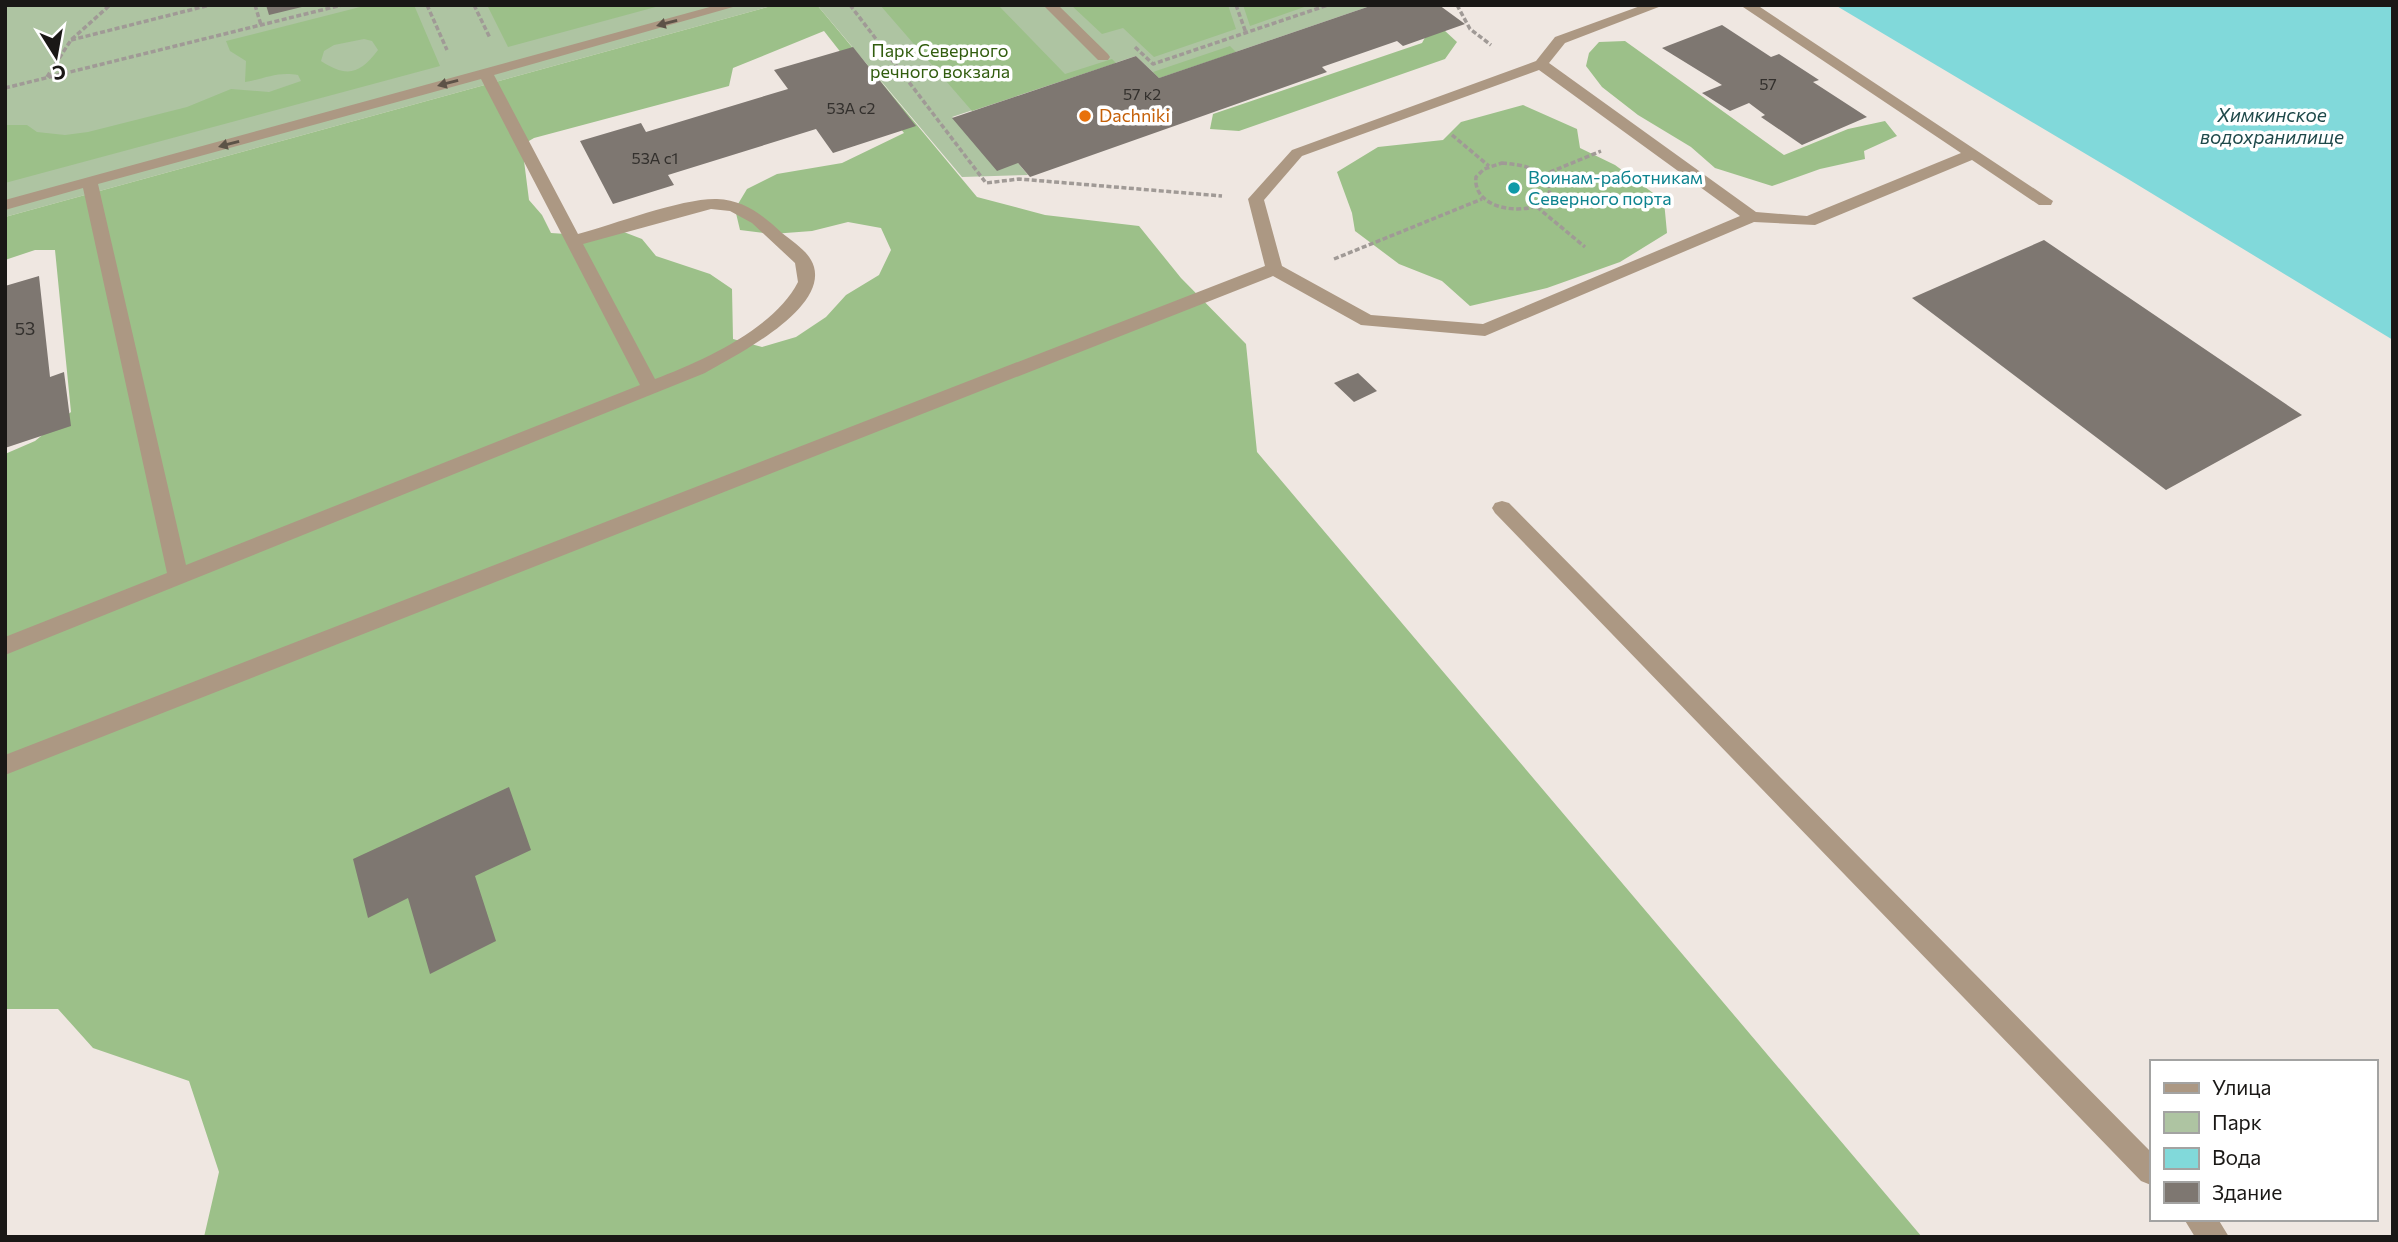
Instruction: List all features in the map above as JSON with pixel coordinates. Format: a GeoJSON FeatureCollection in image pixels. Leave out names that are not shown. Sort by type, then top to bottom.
{"type":"FeatureCollection","features":[{"type":"Feature","properties":{"kind":"street"},"geometry":{"type":"LineString","coordinates":[[5,205],[733,5]]}},
{"type":"Feature","properties":{"kind":"street"},"geometry":{"type":"LineString","coordinates":[[1050,5],[1100,54]]}},
{"type":"Feature","properties":{"kind":"street"},"geometry":{"type":"LineString","coordinates":[[1657,5],[1560,40],[1541,64],[1297,153],[1256,199],[1282,273],[1367,321],[1485,330],[1752,217],[1810,221],[1973,154]]}},
{"type":"Feature","properties":{"kind":"street"},"geometry":{"type":"LineString","coordinates":[[1747,5],[2045,201]]}},
{"type":"Feature","properties":{"kind":"street"},"geometry":{"type":"LineString","coordinates":[[1541,64],[1752,217]]}},
{"type":"Feature","properties":{"kind":"street"},"geometry":{"type":"LineString","coordinates":[[485,73],[651,389]]}},
{"type":"Feature","properties":{"kind":"street"},"geometry":{"type":"LineString","coordinates":[[90,182],[178,575]]}},
{"type":"Feature","properties":{"kind":"street"},"geometry":{"type":"LineString","coordinates":[[5,646],[699,369],[756,335],[797,301],[805,290],[808,278],[800,257],[754,216],[744,210],[718,204],[703,205],[573,241]]}},
{"type":"Feature","properties":{"kind":"street"},"geometry":{"type":"LineString","coordinates":[[5,765],[1282,273]]}},
{"type":"Feature","properties":{"kind":"street"},"geometry":{"type":"LineString","coordinates":[[1503,508],[2150,1170]]}},
{"type":"Feature","properties":{"kind":"street"},"geometry":{"type":"LineString","coordinates":[[2200,1221],[2215,1237]]}},
{"type":"Feature","properties":{"kind":"path"},"geometry":{"type":"LineString","coordinates":[[47,78],[71,40],[110,5]]}},
{"type":"Feature","properties":{"kind":"path"},"geometry":{"type":"LineString","coordinates":[[71,40],[210,5]]}},
{"type":"Feature","properties":{"kind":"path"},"geometry":{"type":"LineString","coordinates":[[255,5],[261,25]]}},
{"type":"Feature","properties":{"kind":"path"},"geometry":{"type":"LineString","coordinates":[[5,89],[342,5]]}},
{"type":"Feature","properties":{"kind":"path"},"geometry":{"type":"LineString","coordinates":[[427,5],[449,54]]}},
{"type":"Feature","properties":{"kind":"path"},"geometry":{"type":"LineString","coordinates":[[474,5],[492,42]]}},
{"type":"Feature","properties":{"kind":"path"},"geometry":{"type":"LineString","coordinates":[[850,5],[986,183],[1019,178],[1256,199]]}},
{"type":"Feature","properties":{"kind":"path"},"geometry":{"type":"LineString","coordinates":[[1236,5],[1246,33]]}},
{"type":"Feature","properties":{"kind":"path"},"geometry":{"type":"LineString","coordinates":[[1100,54],[1129,41],[1153,64],[1328,5]]}},
{"type":"Feature","properties":{"kind":"path"},"geometry":{"type":"LineString","coordinates":[[1457,5],[1464,22],[1482,42]]}},
{"type":"Feature","properties":{"kind":"path"},"geometry":{"type":"LineString","coordinates":[[1419,108],[1489,166]]}},
{"type":"Feature","properties":{"kind":"path"},"geometry":{"type":"LineString","coordinates":[[1543,174],[1640,136]]}},
{"type":"Feature","properties":{"kind":"path"},"geometry":{"type":"LineString","coordinates":[[1517,164],[1543,174],[1550,183],[1552,192],[1547,201],[1538,207],[1508,210],[1482,199],[1475,190],[1474,181],[1479,172],[1489,166],[1517,164]]}},
{"type":"Feature","properties":{"kind":"path"},"geometry":{"type":"LineString","coordinates":[[1282,273],[1482,199]]}},
{"type":"Feature","properties":{"kind":"path"},"geometry":{"type":"LineString","coordinates":[[1538,207],[1617,274]]}},
{"type":"Feature","properties":{"kind":"green space"},"geometry":{"type":"Polygon","coordinates":[[[5,5],[775,5],[5,217],[5,5]]]}},
{"type":"Feature","properties":{"kind":"green space"},"geometry":{"type":"Polygon","coordinates":[[[368,5],[414,5],[440,66],[5,183],[5,125],[27,125],[37,132],[65,135],[88,132],[187,107],[231,89],[269,92],[301,81],[298,75],[284,74],[245,82],[246,61],[230,51],[226,41],[368,5]],[[364,39],[334,45],[324,51],[321,61],[338,70],[359,69],[378,50],[372,41],[364,39]]]}},
{"type":"Feature","properties":{"kind":"green space"},"geometry":{"type":"Polygon","coordinates":[[[487,5],[663,5],[508,47],[487,5]]]}},
{"type":"Feature","properties":{"kind":"green space"},"geometry":{"type":"Polygon","coordinates":[[[775,5],[817,5],[977,197],[1045,215],[1139,226],[1181,278],[1246,344],[1257,452],[1922,1237],[204,1237],[219,1172],[189,1081],[93,1048],[58,1009],[5,1009],[5,454],[35,441],[71,412],[55,250],[35,250],[5,260],[5,217],[775,5]],[[824,31],[733,68],[729,86],[534,138],[522,145],[529,200],[542,215],[551,233],[581,235],[616,229],[642,239],[656,256],[710,274],[732,289],[733,339],[762,347],[796,337],[826,317],[846,295],[879,275],[891,250],[881,228],[848,222],[812,231],[772,234],[740,230],[735,209],[747,189],[777,174],[842,163],[904,133],[824,31]]]}},
{"type":"Feature","properties":{"kind":"green space","name":"Парк Северного речного вокзала"},"geometry":{"type":"Polygon","coordinates":[[[817,5],[1373,5],[1159,78],[1136,56],[952,117],[1018,163],[1028,175],[962,177],[817,5]]]}},
{"type":"Feature","properties":{"kind":"green space"},"geometry":{"type":"Polygon","coordinates":[[[880,5],[998,5],[1065,74],[1112,59],[1116,63],[972,111],[880,5]]]}},
{"type":"Feature","properties":{"kind":"green space"},"geometry":{"type":"Polygon","coordinates":[[[1071,5],[1228,5],[1236,29],[1154,57],[1123,28],[1102,34],[1071,5]]]}},
{"type":"Feature","properties":{"kind":"green space"},"geometry":{"type":"Polygon","coordinates":[[[1243,5],[1310,5],[1250,26],[1243,5]]]}},
{"type":"Feature","properties":{"kind":"green space"},"geometry":{"type":"Polygon","coordinates":[[[1444,30],[1457,42],[1445,59],[1239,131],[1210,129],[1213,114],[1422,43],[1428,32],[1444,30]]]}},
{"type":"Feature","properties":{"kind":"green space"},"geometry":{"type":"Polygon","coordinates":[[[1625,41],[1784,155],[1848,129],[1885,121],[1897,136],[1864,151],[1865,159],[1820,169],[1772,186],[1715,168],[1691,147],[1638,115],[1602,87],[1586,66],[1589,53],[1599,42],[1625,41]]]}},
{"type":"Feature","properties":{"kind":"green space"},"geometry":{"type":"Polygon","coordinates":[[[1230,46],[1236,52],[1159,78],[1153,72],[1230,46]]]}},
{"type":"Feature","properties":{"kind":"green space"},"geometry":{"type":"Polygon","coordinates":[[[1523,105],[1577,129],[1580,148],[1615,165],[1664,201],[1667,233],[1620,262],[1547,288],[1470,306],[1442,281],[1399,264],[1355,231],[1352,213],[1337,172],[1378,147],[1443,140],[1461,122],[1523,105]]]}},
{"type":"Feature","properties":{"kind":"water","name":"Химкинское водохранилище"},"geometry":{"type":"Polygon","coordinates":[[[1835,5],[2393,5],[2393,340],[2128,179],[1835,5]]]}},
{"type":"Feature","properties":{"kind":"building"},"geometry":{"type":"Polygon","coordinates":[[[266,5],[305,5],[306,6],[269,15],[266,5]]]}},
{"type":"Feature","properties":{"kind":"building"},"geometry":{"type":"Polygon","coordinates":[[[1373,5],[1439,5],[1465,24],[1403,46],[1397,41],[1322,67],[1327,72],[1030,177],[1018,163],[997,171],[952,118],[1136,56],[1159,78],[1373,5]]]}},
{"type":"Feature","properties":{"kind":"building"},"geometry":{"type":"Polygon","coordinates":[[[1722,25],[1771,57],[1779,54],[1819,80],[1813,82],[1867,117],[1802,145],[1761,117],[1765,115],[1749,103],[1730,111],[1702,93],[1722,85],[1662,48],[1722,25]]]}},
{"type":"Feature","properties":{"kind":"building"},"geometry":{"type":"Polygon","coordinates":[[[853,47],[916,126],[833,153],[816,129],[668,175],[674,185],[613,204],[580,141],[641,123],[646,132],[788,89],[774,70],[853,47]]]}},
{"type":"Feature","properties":{"kind":"building"},"geometry":{"type":"Polygon","coordinates":[[[2044,240],[2302,415],[2166,490],[1912,298],[2044,240]]]}},
{"type":"Feature","properties":{"kind":"building"},"geometry":{"type":"Polygon","coordinates":[[[39,276],[50,377],[64,372],[71,426],[5,448],[5,286],[39,276]]]}},
{"type":"Feature","properties":{"kind":"building"},"geometry":{"type":"Polygon","coordinates":[[[1358,373],[1377,391],[1354,402],[1334,383],[1358,373]]]}},
{"type":"Feature","properties":{"kind":"building"},"geometry":{"type":"Polygon","coordinates":[[[509,787],[531,850],[475,876],[496,941],[430,974],[408,898],[368,918],[353,859],[509,787]]]}},
{"type":"Feature","properties":{"kind":"place","name":"Dachniki"},"geometry":{"type":"Point","coordinates":[1085,116]}},
{"type":"Feature","properties":{"kind":"place","name":"Воинам-работникам Северного порта"},"geometry":{"type":"Point","coordinates":[1514,188]}}]}
